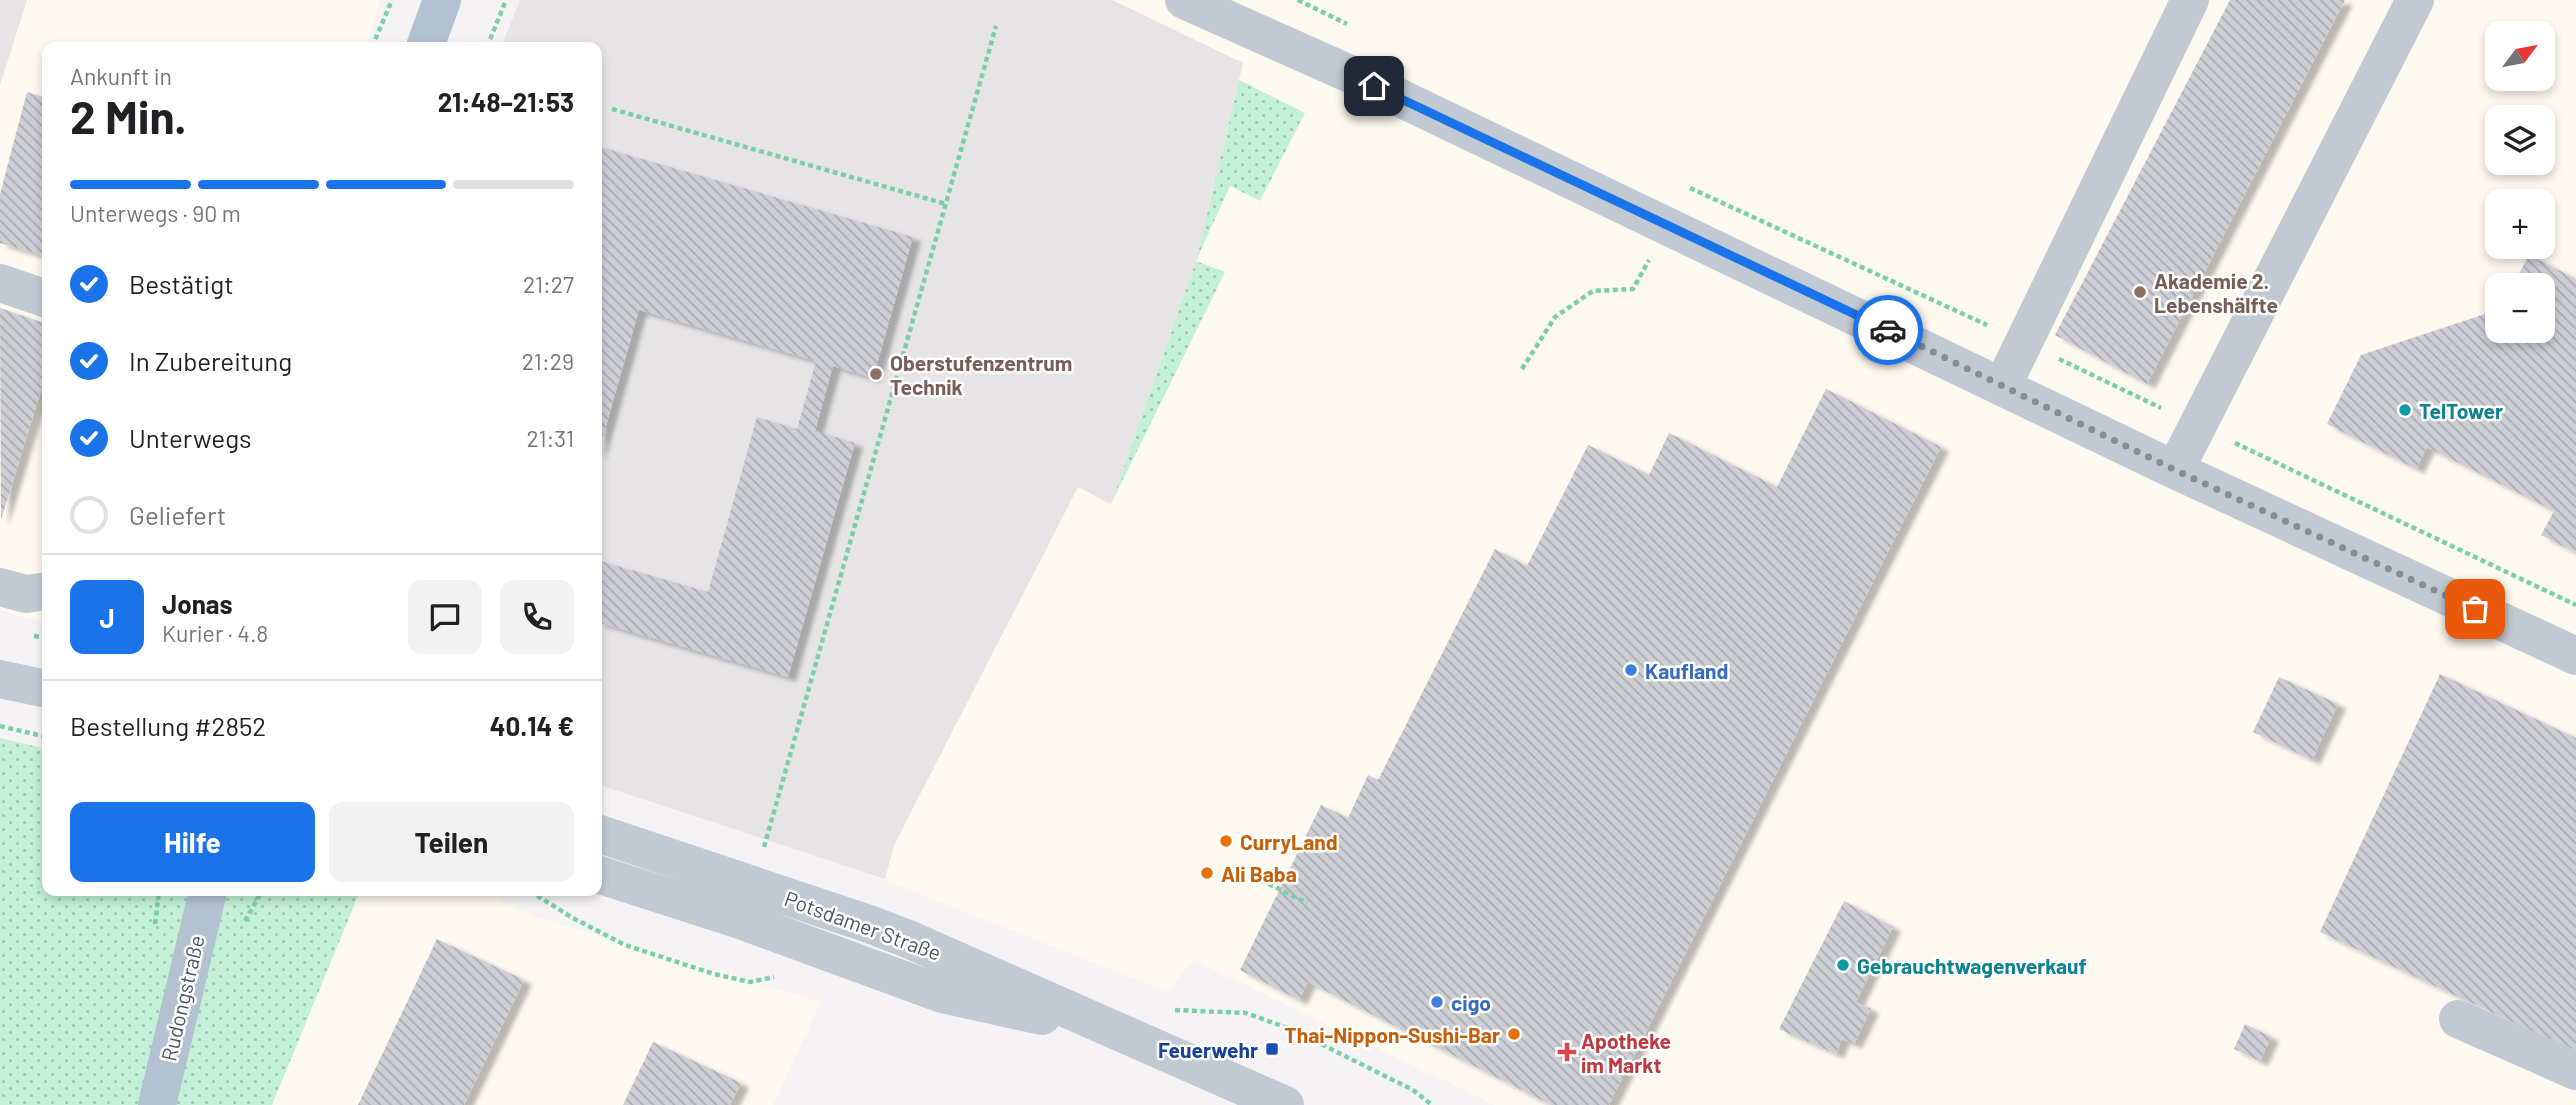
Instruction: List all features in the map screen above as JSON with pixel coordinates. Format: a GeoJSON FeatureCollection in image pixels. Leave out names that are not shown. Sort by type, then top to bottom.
{"type":"FeatureCollection","features":[{"type":"Feature","properties":{"kind":"main road"},"geometry":{"type":"LineString","coordinates":[[427,42],[442,0]]}},
{"type":"Feature","properties":{"kind":"main road","name":"Rudongstraße"},"geometry":{"type":"LineString","coordinates":[[157,1105],[207,896]]}},
{"type":"Feature","properties":{"kind":"street"},"geometry":{"type":"LineString","coordinates":[[1184,0],[1350,74],[2003,385],[2175,470],[2576,656]]}},
{"type":"Feature","properties":{"kind":"street"},"geometry":{"type":"LineString","coordinates":[[2003,385],[2190,0]]}},
{"type":"Feature","properties":{"kind":"street"},"geometry":{"type":"LineString","coordinates":[[2175,470],[2415,0]]}},
{"type":"Feature","properties":{"kind":"street"},"geometry":{"type":"LineString","coordinates":[[0,284],[42,297]]}},
{"type":"Feature","properties":{"kind":"street"},"geometry":{"type":"LineString","coordinates":[[0,587],[26,594],[42,592]]}},
{"type":"Feature","properties":{"kind":"street"},"geometry":{"type":"LineString","coordinates":[[0,679],[42,688]]}},
{"type":"Feature","properties":{"kind":"street","name":"Potsdamer Straße"},"geometry":{"type":"LineString","coordinates":[[602,835],[908,939],[1286,1105]]}},
{"type":"Feature","properties":{"kind":"street","name":"Potsdamer Straße"},"geometry":{"type":"LineString","coordinates":[[602,876],[740,920],[942,994],[1122,1034]]}},
{"type":"Feature","properties":{"kind":"street"},"geometry":{"type":"LineString","coordinates":[[2458,1019],[2576,1072]]}},
{"type":"Feature","properties":{"kind":"path"},"geometry":{"type":"LineString","coordinates":[[374,42],[393,0]]}},
{"type":"Feature","properties":{"kind":"path"},"geometry":{"type":"LineString","coordinates":[[489,42],[506,0]]}},
{"type":"Feature","properties":{"kind":"path"},"geometry":{"type":"LineString","coordinates":[[1298,0],[1359,30]]}},
{"type":"Feature","properties":{"kind":"path"},"geometry":{"type":"LineString","coordinates":[[754,885],[996,26]]}},
{"type":"Feature","properties":{"kind":"path"},"geometry":{"type":"LineString","coordinates":[[612,109],[946,204]]}},
{"type":"Feature","properties":{"kind":"path"},"geometry":{"type":"LineString","coordinates":[[1689,188],[2024,342],[2576,605]]}},
{"type":"Feature","properties":{"kind":"path"},"geometry":{"type":"LineString","coordinates":[[1522,369],[1555,317],[1593,291],[1633,289],[1667,225]]}},
{"type":"Feature","properties":{"kind":"path"},"geometry":{"type":"LineString","coordinates":[[0,726],[42,736]]}},
{"type":"Feature","properties":{"kind":"path"},"geometry":{"type":"LineString","coordinates":[[1261,880],[1307,903]]}},
{"type":"Feature","properties":{"kind":"shaded area"},"geometry":{"type":"Polygon","coordinates":[[[0,0],[27,0],[0,85],[0,0]]]}},
{"type":"Feature","properties":{"kind":"shaded area"},"geometry":{"type":"Polygon","coordinates":[[[27,0],[380,0],[367,42],[42,42],[42,623],[0,610],[0,85],[27,0]]]}},
{"type":"Feature","properties":{"kind":"shaded area","name":"Oberstufenzentrum Technik"},"geometry":{"type":"Polygon","coordinates":[[[520,0],[1112,0],[1243,63],[1196,261],[1111,504],[1078,487],[894,845],[885,879],[602,786],[602,42],[503,42],[520,0]]]}},
{"type":"Feature","properties":{"kind":"shaded area"},"geometry":{"type":"Polygon","coordinates":[[[1112,0],[2576,0],[2576,1105],[1495,1105],[1193,960],[1168,992],[864,872],[885,879],[894,845],[1078,487],[1111,503],[1243,63],[1112,0]]]}},
{"type":"Feature","properties":{"kind":"shaded area"},"geometry":{"type":"Polygon","coordinates":[[[358,896],[488,896],[536,917],[821,1002],[773,1105],[272,1105],[358,896]]]}},
{"type":"Feature","properties":{"kind":"green space"},"geometry":{"type":"Polygon","coordinates":[[[1239,80],[1305,113],[1260,201],[1230,186],[1196,261],[1239,80]]]}},
{"type":"Feature","properties":{"kind":"green space"},"geometry":{"type":"Polygon","coordinates":[[[1196,261],[1225,272],[1111,504],[1196,261]]]}},
{"type":"Feature","properties":{"kind":"green space"},"geometry":{"type":"Polygon","coordinates":[[[0,738],[42,748],[42,896],[358,896],[272,1105],[0,1105],[0,738]]]}},
{"type":"Feature","properties":{"kind":"building"},"geometry":{"type":"Polygon","coordinates":[[[2230,0],[2345,0],[2147,384],[2055,335],[2230,0]]]}},
{"type":"Feature","properties":{"kind":"building"},"geometry":{"type":"Polygon","coordinates":[[[27,92],[42,96],[42,256],[0,243],[0,194],[27,92]]]}},
{"type":"Feature","properties":{"kind":"building"},"geometry":{"type":"Polygon","coordinates":[[[602,147],[913,237],[873,378],[833,366],[815,431],[855,443],[788,677],[602,623],[602,561],[708,592],[757,417],[797,429],[816,361],[639,310],[602,440],[602,147]]]}},
{"type":"Feature","properties":{"kind":"building","name":"TelTower"},"geometry":{"type":"Polygon","coordinates":[[[2527,259],[2537,259],[2576,279],[2576,553],[2541,535],[2554,511],[2427,447],[2416,469],[2327,424],[2361,355],[2485,314],[2485,343],[2555,343],[2555,273],[2519,273],[2527,259]]]}},
{"type":"Feature","properties":{"kind":"building"},"geometry":{"type":"Polygon","coordinates":[[[0,308],[42,322],[42,387],[1,520],[0,308]]]}},
{"type":"Feature","properties":{"kind":"building","name":"Kaufland"},"geometry":{"type":"Polygon","coordinates":[[[1826,389],[1941,447],[1609,1105],[1551,1105],[1308,982],[1299,1000],[1240,970],[1321,805],[1348,818],[1368,775],[1378,780],[1495,549],[1527,566],[1588,445],[1649,475],[1669,433],[1777,487],[1826,389]]]}},
{"type":"Feature","properties":{"kind":"building"},"geometry":{"type":"Polygon","coordinates":[[[2440,674],[2576,738],[2576,1052],[2320,932],[2440,674]]]}},
{"type":"Feature","properties":{"kind":"building"},"geometry":{"type":"Polygon","coordinates":[[[2279,677],[2338,704],[2312,760],[2253,732],[2279,677]]]}},
{"type":"Feature","properties":{"kind":"building","name":"Gebrauchtwagenverkauf"},"geometry":{"type":"Polygon","coordinates":[[[1844,901],[1893,927],[1856,1002],[1871,1009],[1854,1044],[1842,1039],[1836,1054],[1779,1029],[1844,901]]]}},
{"type":"Feature","properties":{"kind":"building"},"geometry":{"type":"Polygon","coordinates":[[[437,939],[524,980],[464,1105],[358,1105],[437,939]]]}},
{"type":"Feature","properties":{"kind":"building"},"geometry":{"type":"Polygon","coordinates":[[[2245,1024],[2271,1037],[2260,1061],[2234,1049],[2245,1024]]]}},
{"type":"Feature","properties":{"kind":"building"},"geometry":{"type":"Polygon","coordinates":[[[653,1042],[741,1083],[730,1105],[623,1105],[653,1042]]]}},
{"type":"Feature","properties":{"kind":"way so far"},"geometry":{"type":"LineString","coordinates":[[1888,330],[2175,470],[2475,609]]}},
{"type":"Feature","properties":{"kind":"place","name":"Akademie 2. Lebenshälfte"},"geometry":{"type":"Point","coordinates":[2140,292]}},
{"type":"Feature","properties":{"kind":"place","name":"Oberstufenzentrum Technik"},"geometry":{"type":"Point","coordinates":[876,374]}},
{"type":"Feature","properties":{"kind":"place","name":"TelTower"},"geometry":{"type":"Point","coordinates":[2405,410]}},
{"type":"Feature","properties":{"kind":"place","name":"Kaufland"},"geometry":{"type":"Point","coordinates":[1631,670]}},
{"type":"Feature","properties":{"kind":"place","name":"CurryLand"},"geometry":{"type":"Point","coordinates":[1226,841]}},
{"type":"Feature","properties":{"kind":"place","name":"Ali Baba"},"geometry":{"type":"Point","coordinates":[1207,873]}},
{"type":"Feature","properties":{"kind":"place","name":"Gebrauchtwagenverkauf"},"geometry":{"type":"Point","coordinates":[1843,965]}},
{"type":"Feature","properties":{"kind":"place","name":"cigo"},"geometry":{"type":"Point","coordinates":[1437,1002]}},
{"type":"Feature","properties":{"kind":"place","name":"Thai-Nippon-Sushi-Bar"},"geometry":{"type":"Point","coordinates":[1514,1034]}},
{"type":"Feature","properties":{"kind":"place","name":"Feuerwehr"},"geometry":{"type":"Point","coordinates":[1272,1049]}},
{"type":"Feature","properties":{"kind":"place","name":"Apotheke im Markt"},"geometry":{"type":"Point","coordinates":[1567,1052]}},
{"type":"Feature","properties":{"kind":"route"},"geometry":{"type":"LineString","coordinates":[[1374,86],[1888,330]]}}]}
